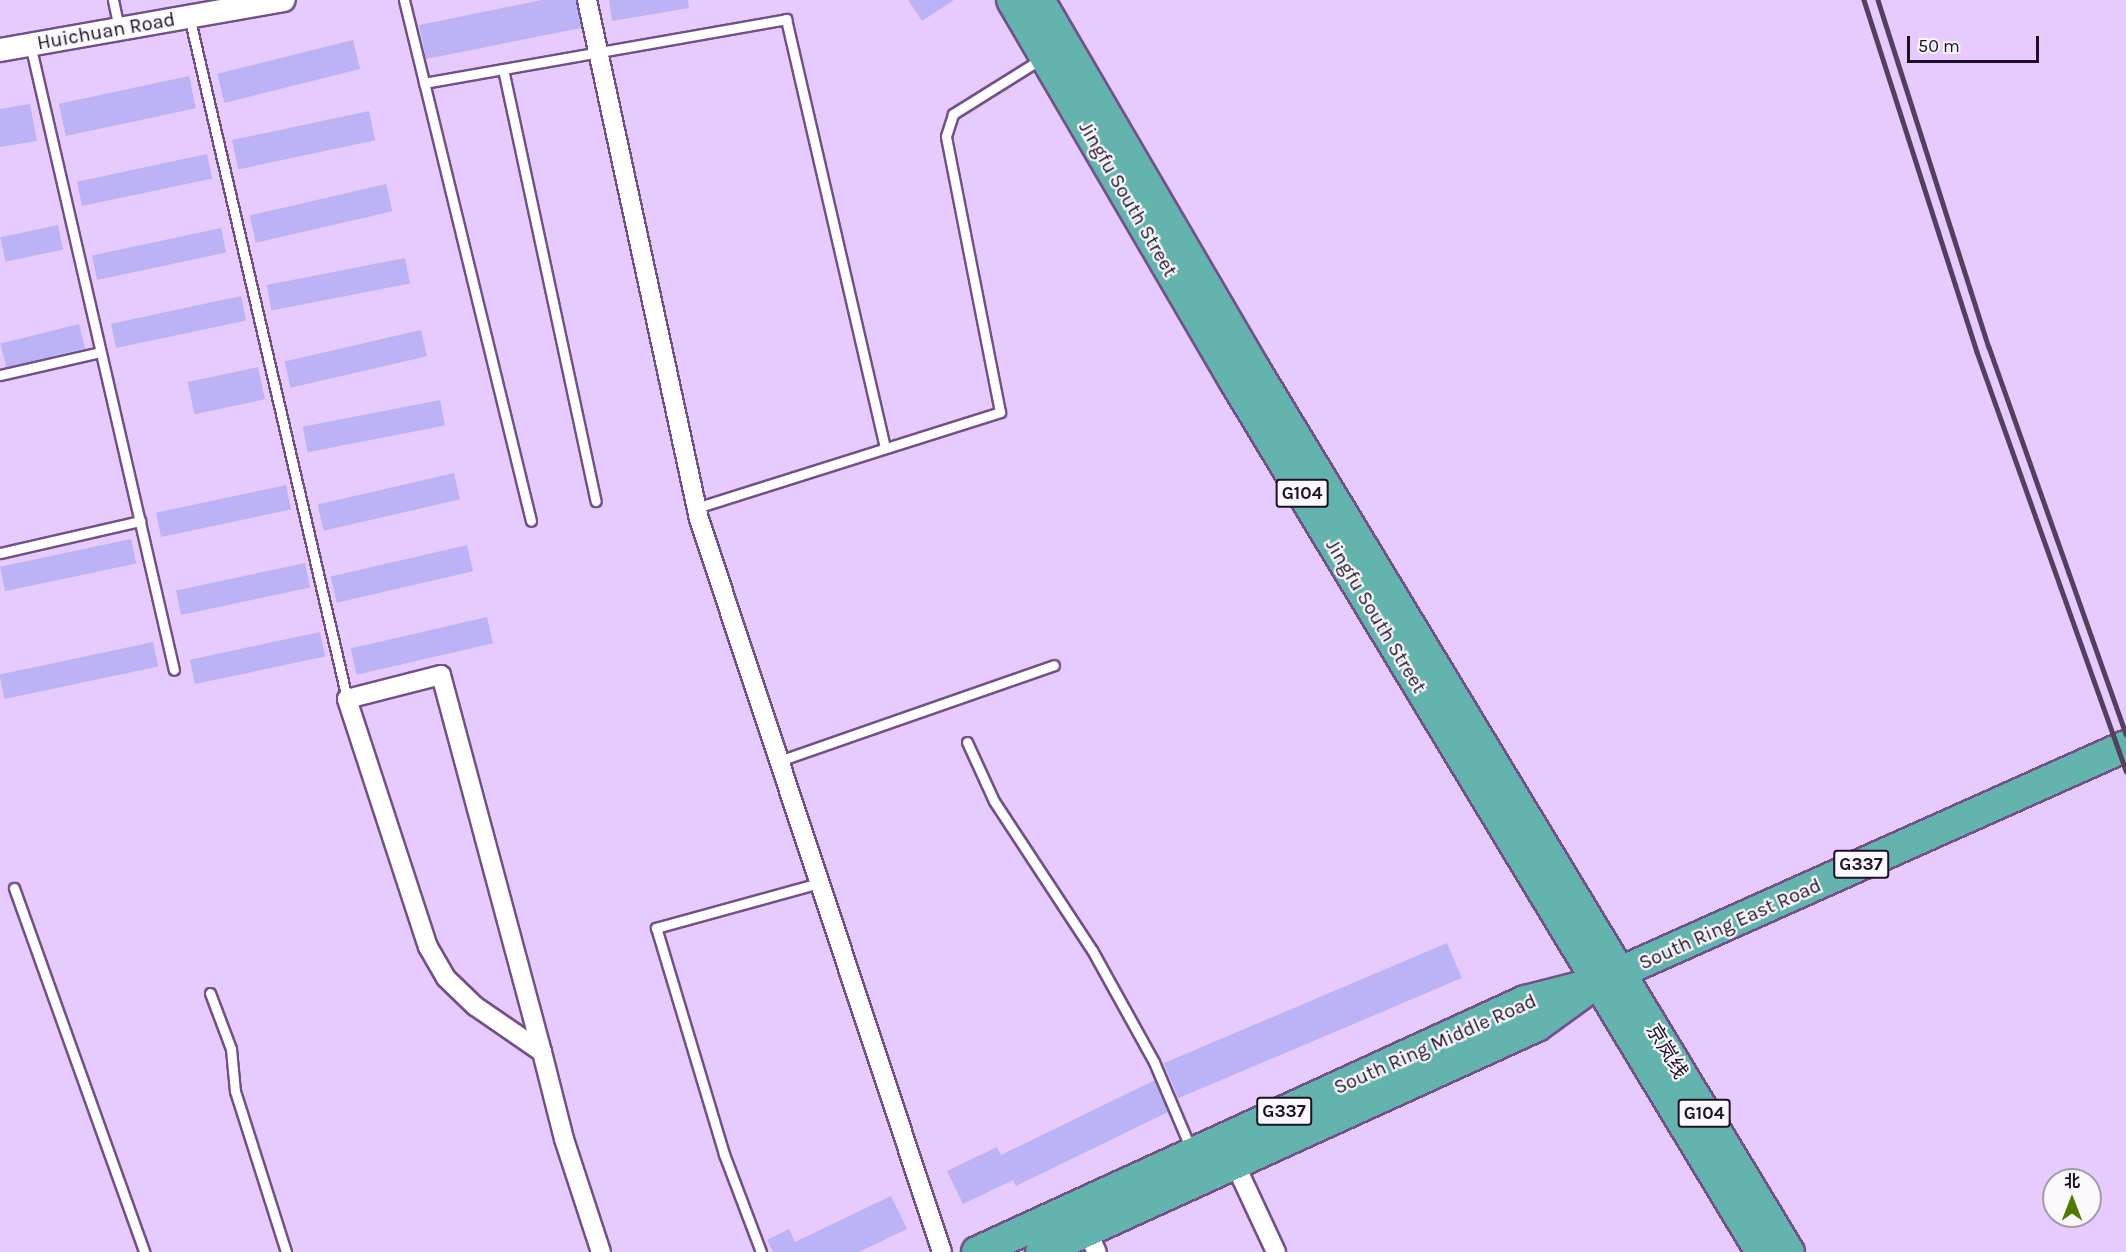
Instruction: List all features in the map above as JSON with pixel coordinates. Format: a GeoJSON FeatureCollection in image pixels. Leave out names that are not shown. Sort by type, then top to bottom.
{"type":"FeatureCollection","features":[{"type":"Feature","properties":{"kind":"highway","name":"Jingfu South Street"},"geometry":{"type":"LineString","coordinates":[[1012,0],[1608,978]]}},
{"type":"Feature","properties":{"kind":"highway","name":"Jingfu South Street"},"geometry":{"type":"LineString","coordinates":[[1039,0],[1608,978]]}},
{"type":"Feature","properties":{"kind":"highway","name":"South Ring East Road"},"geometry":{"type":"LineString","coordinates":[[1608,978],[2126,746]]}},
{"type":"Feature","properties":{"kind":"highway","name":"South Ring Middle Road"},"geometry":{"type":"LineString","coordinates":[[977,1252],[1525,1001],[1608,978]]}},
{"type":"Feature","properties":{"kind":"highway","name":"South Ring Middle Road"},"geometry":{"type":"LineString","coordinates":[[1041,1252],[1092,1241],[1235,1164],[1537,1026],[1608,978]]}},
{"type":"Feature","properties":{"kind":"highway","name":"京岚线"},"geometry":{"type":"LineString","coordinates":[[1608,978],[1761,1252]]}},
{"type":"Feature","properties":{"kind":"highway","name":"京岚线"},"geometry":{"type":"LineString","coordinates":[[1608,978],[1789,1252]]}},
{"type":"Feature","properties":{"kind":"street","name":"Huichuan Road"},"geometry":{"type":"LineString","coordinates":[[0,50],[284,0]]}},
{"type":"Feature","properties":{"kind":"street"},"geometry":{"type":"LineString","coordinates":[[587,0],[696,508],[942,1252]]}},
{"type":"Feature","properties":{"kind":"street"},"geometry":{"type":"LineString","coordinates":[[542,1052],[475,1006],[446,978],[428,947],[347,699],[441,675],[542,1052],[601,1252]]}},
{"type":"Feature","properties":{"kind":"street"},"geometry":{"type":"LineString","coordinates":[[1235,1164],[1276,1252]]}},
{"type":"Feature","properties":{"kind":"lane"},"geometry":{"type":"LineString","coordinates":[[113,0],[119,29]]}},
{"type":"Feature","properties":{"kind":"lane"},"geometry":{"type":"LineString","coordinates":[[404,0],[531,521]]}},
{"type":"Feature","properties":{"kind":"lane"},"geometry":{"type":"LineString","coordinates":[[189,16],[347,699]]}},
{"type":"Feature","properties":{"kind":"lane"},"geometry":{"type":"LineString","coordinates":[[424,83],[786,19],[885,448]]}},
{"type":"Feature","properties":{"kind":"lane"},"geometry":{"type":"LineString","coordinates":[[30,44],[174,670]]}},
{"type":"Feature","properties":{"kind":"lane"},"geometry":{"type":"LineString","coordinates":[[696,508],[1000,412],[946,136],[953,114],[1045,57]]}},
{"type":"Feature","properties":{"kind":"lane"},"geometry":{"type":"LineString","coordinates":[[503,69],[596,501]]}},
{"type":"Feature","properties":{"kind":"lane"},"geometry":{"type":"LineString","coordinates":[[0,375],[96,353]]}},
{"type":"Feature","properties":{"kind":"lane"},"geometry":{"type":"LineString","coordinates":[[0,553],[140,521]]}},
{"type":"Feature","properties":{"kind":"lane"},"geometry":{"type":"LineString","coordinates":[[779,761],[1054,665]]}},
{"type":"Feature","properties":{"kind":"lane"},"geometry":{"type":"LineString","coordinates":[[967,742],[994,801],[1092,950],[1154,1062],[1192,1154]]}},
{"type":"Feature","properties":{"kind":"lane"},"geometry":{"type":"LineString","coordinates":[[761,1252],[724,1154],[656,928],[819,883]]}},
{"type":"Feature","properties":{"kind":"lane"},"geometry":{"type":"LineString","coordinates":[[14,888],[144,1252]]}},
{"type":"Feature","properties":{"kind":"lane"},"geometry":{"type":"LineString","coordinates":[[210,993],[231,1049],[236,1091],[286,1252]]}},
{"type":"Feature","properties":{"kind":"building"},"geometry":{"type":"Polygon","coordinates":[[[542,0],[576,0],[581,28],[426,59],[419,25],[542,0]]]}},
{"type":"Feature","properties":{"kind":"building"},"geometry":{"type":"Polygon","coordinates":[[[609,0],[688,0],[689,8],[612,21],[609,0]]]}},
{"type":"Feature","properties":{"kind":"building"},"geometry":{"type":"Polygon","coordinates":[[[908,0],[954,0],[922,21],[908,0]]]}},
{"type":"Feature","properties":{"kind":"building"},"geometry":{"type":"Polygon","coordinates":[[[353,40],[360,69],[224,103],[217,74],[353,40]]]}},
{"type":"Feature","properties":{"kind":"building"},"geometry":{"type":"Polygon","coordinates":[[[189,76],[196,108],[66,136],[59,104],[189,76]]]}},
{"type":"Feature","properties":{"kind":"building"},"geometry":{"type":"Polygon","coordinates":[[[30,104],[37,141],[0,147],[0,109],[30,104]]]}},
{"type":"Feature","properties":{"kind":"building"},"geometry":{"type":"Polygon","coordinates":[[[369,111],[375,140],[238,169],[232,140],[369,111]]]}},
{"type":"Feature","properties":{"kind":"building"},"geometry":{"type":"Polygon","coordinates":[[[207,154],[212,178],[82,206],[77,182],[207,154]]]}},
{"type":"Feature","properties":{"kind":"building"},"geometry":{"type":"Polygon","coordinates":[[[386,184],[392,211],[256,243],[250,215],[386,184]]]}},
{"type":"Feature","properties":{"kind":"building"},"geometry":{"type":"Polygon","coordinates":[[[58,225],[63,249],[5,262],[0,237],[58,225]]]}},
{"type":"Feature","properties":{"kind":"building"},"geometry":{"type":"Polygon","coordinates":[[[221,228],[226,252],[97,280],[92,255],[221,228]]]}},
{"type":"Feature","properties":{"kind":"building"},"geometry":{"type":"Polygon","coordinates":[[[405,258],[410,284],[272,310],[267,285],[405,258]]]}},
{"type":"Feature","properties":{"kind":"building"},"geometry":{"type":"Polygon","coordinates":[[[241,296],[246,320],[116,348],[111,324],[241,296]]]}},
{"type":"Feature","properties":{"kind":"building"},"geometry":{"type":"Polygon","coordinates":[[[79,324],[85,348],[6,368],[0,344],[79,324]]]}},
{"type":"Feature","properties":{"kind":"building"},"geometry":{"type":"Polygon","coordinates":[[[421,330],[427,356],[291,388],[285,361],[421,330]]]}},
{"type":"Feature","properties":{"kind":"building"},"geometry":{"type":"Polygon","coordinates":[[[258,367],[265,399],[194,414],[188,382],[258,367]]]}},
{"type":"Feature","properties":{"kind":"building"},"geometry":{"type":"Polygon","coordinates":[[[440,400],[445,426],[308,452],[303,427],[440,400]]]}},
{"type":"Feature","properties":{"kind":"building"},"geometry":{"type":"Polygon","coordinates":[[[454,473],[460,499],[324,531],[318,504],[454,473]]]}},
{"type":"Feature","properties":{"kind":"building"},"geometry":{"type":"Polygon","coordinates":[[[286,485],[291,509],[161,537],[156,513],[286,485]]]}},
{"type":"Feature","properties":{"kind":"building"},"geometry":{"type":"Polygon","coordinates":[[[131,539],[136,563],[5,591],[0,567],[131,539]]]}},
{"type":"Feature","properties":{"kind":"building"},"geometry":{"type":"Polygon","coordinates":[[[467,545],[473,571],[337,603],[331,576],[467,545]]]}},
{"type":"Feature","properties":{"kind":"building"},"geometry":{"type":"Polygon","coordinates":[[[305,563],[310,587],[181,615],[176,590],[305,563]]]}},
{"type":"Feature","properties":{"kind":"building"},"geometry":{"type":"Polygon","coordinates":[[[487,617],[493,643],[357,675],[351,648],[487,617]]]}},
{"type":"Feature","properties":{"kind":"building"},"geometry":{"type":"Polygon","coordinates":[[[320,632],[325,656],[195,684],[190,660],[320,632]]]}},
{"type":"Feature","properties":{"kind":"building"},"geometry":{"type":"Polygon","coordinates":[[[153,642],[158,666],[5,699],[0,675],[153,642]]]}},
{"type":"Feature","properties":{"kind":"building"},"geometry":{"type":"Polygon","coordinates":[[[1447,943],[1462,978],[1178,1098],[1163,1063],[1447,943]]]}},
{"type":"Feature","properties":{"kind":"building"},"geometry":{"type":"Polygon","coordinates":[[[1155,1080],[1168,1112],[1016,1186],[1013,1180],[963,1204],[947,1171],[997,1147],[1001,1155],[1155,1080]]]}},
{"type":"Feature","properties":{"kind":"building"},"geometry":{"type":"Polygon","coordinates":[[[891,1196],[907,1229],[859,1252],[773,1252],[767,1240],[789,1229],[795,1242],[891,1196]]]}},
{"type":"Feature","properties":{"kind":"railway"},"geometry":{"type":"LineString","coordinates":[[1864,0],[1977,352],[2126,771]]}},
{"type":"Feature","properties":{"kind":"railway"},"geometry":{"type":"LineString","coordinates":[[1878,0],[1989,347],[2126,734]]}}]}
